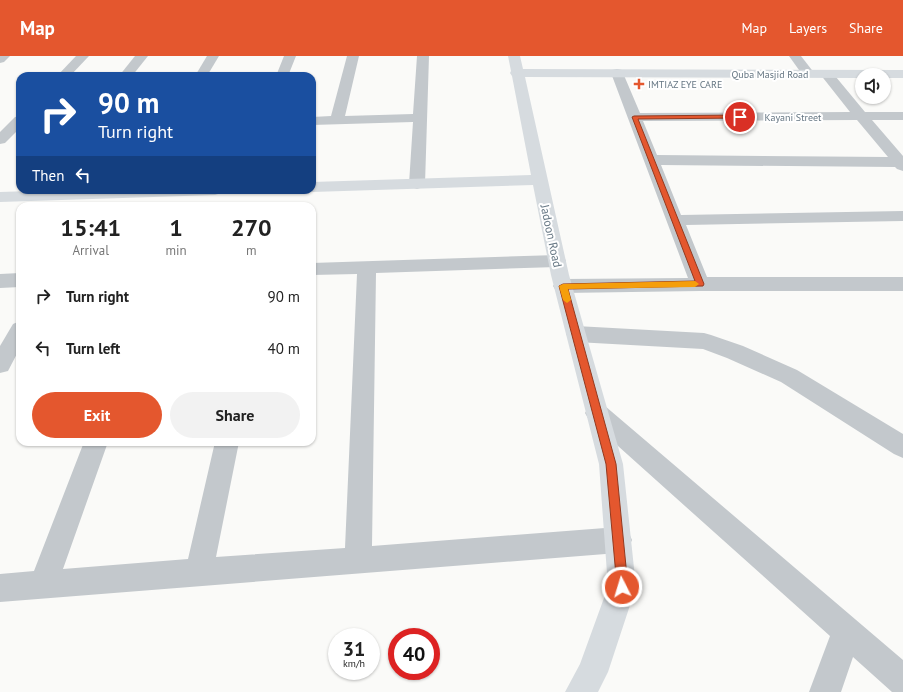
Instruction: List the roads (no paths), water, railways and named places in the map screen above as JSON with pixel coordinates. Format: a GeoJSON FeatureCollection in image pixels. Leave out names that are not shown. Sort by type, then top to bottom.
{"type":"FeatureCollection","features":[{"type":"Feature","properties":{"kind":"street"},"geometry":{"type":"LineString","coordinates":[[0,59],[4,56]]}},
{"type":"Feature","properties":{"kind":"street"},"geometry":{"type":"LineString","coordinates":[[67,72],[83,56]]}},
{"type":"Feature","properties":{"kind":"street"},"geometry":{"type":"LineString","coordinates":[[128,72],[142,56]]}},
{"type":"Feature","properties":{"kind":"street"},"geometry":{"type":"LineString","coordinates":[[203,72],[213,56]]}},
{"type":"Feature","properties":{"kind":"street"},"geometry":{"type":"LineString","coordinates":[[284,72],[290,56]]}},
{"type":"Feature","properties":{"kind":"street"},"geometry":{"type":"LineString","coordinates":[[336,121],[353,56]]}},
{"type":"Feature","properties":{"kind":"street"},"geometry":{"type":"LineString","coordinates":[[417,184],[423,56]]}},
{"type":"Feature","properties":{"kind":"street"},"geometry":{"type":"LineString","coordinates":[[795,56],[810,74]]}},
{"type":"Feature","properties":{"kind":"street","name":"Quba Masjid Road"},"geometry":{"type":"LineString","coordinates":[[515,64],[617,73],[903,74]]}},
{"type":"Feature","properties":{"kind":"street","name":"Jadoon Road"},"geometry":{"type":"LineString","coordinates":[[515,64],[557,261],[611,464],[622,587],[592,672],[581,692]]}},
{"type":"Feature","properties":{"kind":"street"},"geometry":{"type":"LineString","coordinates":[[617,73],[700,284]]}},
{"type":"Feature","properties":{"kind":"street"},"geometry":{"type":"LineString","coordinates":[[826,74],[902,163]]}},
{"type":"Feature","properties":{"kind":"street","name":"Kayani Street"},"geometry":{"type":"LineString","coordinates":[[634,117],[903,116]]}},
{"type":"Feature","properties":{"kind":"street"},"geometry":{"type":"LineString","coordinates":[[316,121],[420,118]]}},
{"type":"Feature","properties":{"kind":"street"},"geometry":{"type":"LineString","coordinates":[[651,160],[902,163]]}},
{"type":"Feature","properties":{"kind":"street"},"geometry":{"type":"LineString","coordinates":[[316,187],[539,180]]}},
{"type":"Feature","properties":{"kind":"street"},"geometry":{"type":"LineString","coordinates":[[0,197],[65,194]]}},
{"type":"Feature","properties":{"kind":"street"},"geometry":{"type":"LineString","coordinates":[[675,220],[903,216]]}},
{"type":"Feature","properties":{"kind":"street"},"geometry":{"type":"LineString","coordinates":[[316,270],[557,261]]}},
{"type":"Feature","properties":{"kind":"street"},"geometry":{"type":"LineString","coordinates":[[358,560],[367,268]]}},
{"type":"Feature","properties":{"kind":"street"},"geometry":{"type":"LineString","coordinates":[[0,281],[16,280]]}},
{"type":"Feature","properties":{"kind":"street"},"geometry":{"type":"LineString","coordinates":[[563,286],[903,284]]}},
{"type":"Feature","properties":{"kind":"street"},"geometry":{"type":"LineString","coordinates":[[576,334],[704,341],[735,352],[789,376],[876,429],[903,448]]}},
{"type":"Feature","properties":{"kind":"street"},"geometry":{"type":"LineString","coordinates":[[0,365],[16,336]]}},
{"type":"Feature","properties":{"kind":"street"},"geometry":{"type":"LineString","coordinates":[[597,412],[903,681]]}},
{"type":"Feature","properties":{"kind":"street"},"geometry":{"type":"LineString","coordinates":[[43,585],[95,446]]}},
{"type":"Feature","properties":{"kind":"street"},"geometry":{"type":"LineString","coordinates":[[199,573],[226,446]]}},
{"type":"Feature","properties":{"kind":"street"},"geometry":{"type":"LineString","coordinates":[[0,588],[618,540]]}},
{"type":"Feature","properties":{"kind":"street"},"geometry":{"type":"LineString","coordinates":[[825,692],[847,632]]}},
{"type":"Feature","properties":{"kind":"place","name":"IMTIAZ EYE CARE"},"geometry":{"type":"Point","coordinates":[639,84]}}]}
